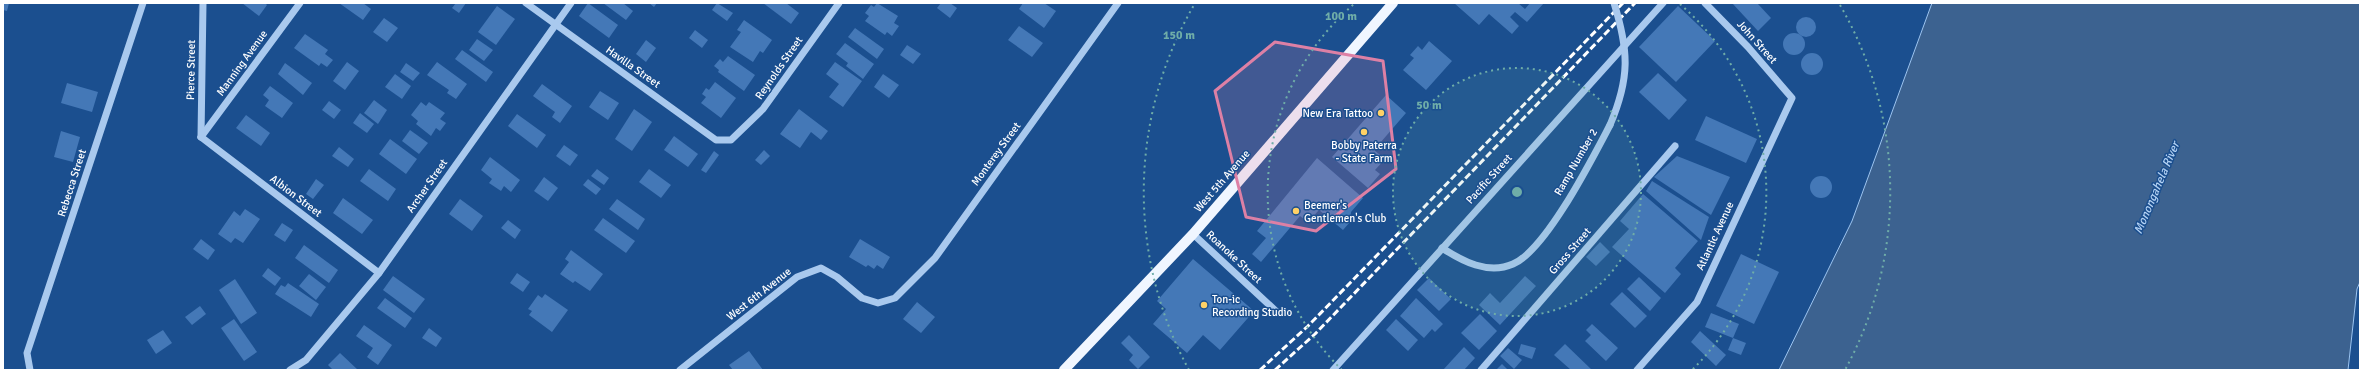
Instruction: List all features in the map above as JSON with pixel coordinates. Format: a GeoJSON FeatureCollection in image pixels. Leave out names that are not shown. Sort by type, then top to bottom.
{"type":"FeatureCollection","features":[{"type":"Feature","properties":{"kind":"main road","name":"West 5th Avenue"},"geometry":{"type":"LineString","coordinates":[[1064,370],[1193,234],[1393,3]]}},
{"type":"Feature","properties":{"kind":"street","name":"Rebecca Street"},"geometry":{"type":"LineString","coordinates":[[30,370],[27,353],[143,3]]}},
{"type":"Feature","properties":{"kind":"street","name":"Pierce Street"},"geometry":{"type":"LineString","coordinates":[[201,137],[203,3]]}},
{"type":"Feature","properties":{"kind":"street","name":"Manning Avenue"},"geometry":{"type":"LineString","coordinates":[[201,137],[300,3]]}},
{"type":"Feature","properties":{"kind":"street","name":"Havilla Street"},"geometry":{"type":"LineString","coordinates":[[526,3],[555,26],[716,140],[731,140]]}},
{"type":"Feature","properties":{"kind":"street","name":"Archer Street"},"geometry":{"type":"LineString","coordinates":[[290,370],[306,360],[379,273],[571,3]]}},
{"type":"Feature","properties":{"kind":"street","name":"Reynolds Street"},"geometry":{"type":"LineString","coordinates":[[731,140],[763,110],[839,3]]}},
{"type":"Feature","properties":{"kind":"street","name":"Monterey Street"},"geometry":{"type":"LineString","coordinates":[[878,303],[896,298],[935,258],[1118,3]]}},
{"type":"Feature","properties":{"kind":"street","name":"Ramp Number 2"},"geometry":{"type":"LineString","coordinates":[[1442,248],[1462,261],[1488,268],[1512,264],[1530,252],[1578,185],[1610,125],[1621,98],[1625,75],[1626,53],[1622,29],[1614,3]]}},
{"type":"Feature","properties":{"kind":"street","name":"Pacific Street"},"geometry":{"type":"LineString","coordinates":[[1336,369],[1442,248],[1663,3]]}},
{"type":"Feature","properties":{"kind":"street","name":"John Street"},"geometry":{"type":"LineString","coordinates":[[1705,3],[1748,47],[1792,98]]}},
{"type":"Feature","properties":{"kind":"street","name":"Atlantic Avenue"},"geometry":{"type":"LineString","coordinates":[[1637,370],[1697,302],[1792,98]]}},
{"type":"Feature","properties":{"kind":"street","name":"Albion Street"},"geometry":{"type":"LineString","coordinates":[[201,137],[379,273]]}},
{"type":"Feature","properties":{"kind":"street","name":"Gross Street"},"geometry":{"type":"LineString","coordinates":[[1482,370],[1675,146]]}},
{"type":"Feature","properties":{"kind":"street","name":"Roanoke Street"},"geometry":{"type":"LineString","coordinates":[[1193,234],[1278,313]]}},
{"type":"Feature","properties":{"kind":"street","name":"West 6th Avenue"},"geometry":{"type":"LineString","coordinates":[[680,370],[797,277],[821,268],[837,277],[862,298],[878,303]]}},
{"type":"Feature","properties":{"kind":"highlighted area"},"geometry":{"type":"Polygon","coordinates":[[[1275,42],[1383,61],[1396,169],[1316,231],[1246,217],[1215,91],[1275,42]]]}},
{"type":"Feature","properties":{"kind":"water","name":"Monongahela River"},"geometry":{"type":"Polygon","coordinates":[[[1932,3],[2360,3],[2360,282],[2357,289],[2348,370],[1779,370],[1852,221],[1932,3]]]}},
{"type":"Feature","properties":{"kind":"building"},"geometry":{"type":"Polygon","coordinates":[[[3,3],[9,3],[7,11],[3,10],[3,3]]]}},
{"type":"Feature","properties":{"kind":"building"},"geometry":{"type":"Polygon","coordinates":[[[242,3],[265,3],[267,5],[259,16],[242,3]]]}},
{"type":"Feature","properties":{"kind":"building"},"geometry":{"type":"Polygon","coordinates":[[[339,3],[363,3],[371,9],[363,20],[339,3]]]}},
{"type":"Feature","properties":{"kind":"building"},"geometry":{"type":"Polygon","coordinates":[[[456,3],[466,3],[459,13],[452,8],[456,3]]]}},
{"type":"Feature","properties":{"kind":"building"},"geometry":{"type":"Polygon","coordinates":[[[588,3],[618,25],[609,38],[579,16],[588,3]]]}},
{"type":"Feature","properties":{"kind":"building"},"geometry":{"type":"Polygon","coordinates":[[[603,3],[623,3],[633,11],[626,20],[603,3]]]}},
{"type":"Feature","properties":{"kind":"building"},"geometry":{"type":"Polygon","coordinates":[[[649,3],[657,3],[654,7],[649,3]]]}},
{"type":"Feature","properties":{"kind":"building"},"geometry":{"type":"Polygon","coordinates":[[[717,3],[733,13],[727,21],[712,10],[717,3]]]}},
{"type":"Feature","properties":{"kind":"building"},"geometry":{"type":"Polygon","coordinates":[[[763,3],[786,3],[799,13],[791,24],[763,3]]]}},
{"type":"Feature","properties":{"kind":"building"},"geometry":{"type":"Polygon","coordinates":[[[877,3],[898,16],[894,23],[899,26],[892,36],[887,32],[885,35],[865,21],[869,16],[865,13],[871,5],[874,7],[877,3]]]}},
{"type":"Feature","properties":{"kind":"building"},"geometry":{"type":"Polygon","coordinates":[[[941,3],[950,3],[957,8],[950,18],[937,8],[941,3]]]}},
{"type":"Feature","properties":{"kind":"building"},"geometry":{"type":"Polygon","coordinates":[[[1023,3],[1044,3],[1056,11],[1044,28],[1019,9],[1023,3]]]}},
{"type":"Feature","properties":{"kind":"building"},"geometry":{"type":"Polygon","coordinates":[[[1454,3],[1518,3],[1525,9],[1530,3],[1544,3],[1527,22],[1515,12],[1510,17],[1519,26],[1512,34],[1489,14],[1479,25],[1454,3]]]}},
{"type":"Feature","properties":{"kind":"building"},"geometry":{"type":"Polygon","coordinates":[[[1732,3],[1757,3],[1771,18],[1758,31],[1732,3]]]}},
{"type":"Feature","properties":{"kind":"building"},"geometry":{"type":"Polygon","coordinates":[[[497,6],[515,19],[496,45],[478,32],[497,6]]]}},
{"type":"Feature","properties":{"kind":"building"},"geometry":{"type":"Polygon","coordinates":[[[1678,6],[1715,41],[1676,82],[1639,47],[1678,6]]]}},
{"type":"Feature","properties":{"kind":"building"},"geometry":{"type":"Polygon","coordinates":[[[1806,17],[1813,20],[1816,27],[1813,34],[1806,37],[1799,34],[1796,27],[1799,20],[1806,17]]]}},
{"type":"Feature","properties":{"kind":"building"},"geometry":{"type":"Polygon","coordinates":[[[384,18],[398,28],[387,42],[373,32],[384,18]]]}},
{"type":"Feature","properties":{"kind":"building"},"geometry":{"type":"Polygon","coordinates":[[[744,20],[772,40],[763,53],[760,51],[753,62],[730,47],[741,32],[737,30],[744,20]]]}},
{"type":"Feature","properties":{"kind":"building"},"geometry":{"type":"Polygon","coordinates":[[[1019,26],[1043,43],[1032,57],[1008,40],[1019,26]]]}},
{"type":"Feature","properties":{"kind":"building"},"geometry":{"type":"Polygon","coordinates":[[[855,28],[884,49],[877,59],[848,37],[855,28]]]}},
{"type":"Feature","properties":{"kind":"building"},"geometry":{"type":"Polygon","coordinates":[[[695,30],[708,40],[702,48],[689,38],[695,30]]]}},
{"type":"Feature","properties":{"kind":"building"},"geometry":{"type":"Polygon","coordinates":[[[1794,33],[1802,36],[1805,44],[1802,52],[1794,55],[1786,52],[1783,44],[1786,36],[1794,33]]]}},
{"type":"Feature","properties":{"kind":"building"},"geometry":{"type":"Polygon","coordinates":[[[305,34],[328,50],[325,54],[333,60],[327,67],[321,63],[319,66],[294,48],[305,34]]]}},
{"type":"Feature","properties":{"kind":"building"},"geometry":{"type":"Polygon","coordinates":[[[477,39],[493,50],[484,61],[469,50],[477,39]]]}},
{"type":"Feature","properties":{"kind":"building"},"geometry":{"type":"Polygon","coordinates":[[[646,40],[656,48],[646,62],[636,54],[646,40]]]}},
{"type":"Feature","properties":{"kind":"building"},"geometry":{"type":"Polygon","coordinates":[[[1429,41],[1452,61],[1426,90],[1403,70],[1414,58],[1410,55],[1418,46],[1422,50],[1429,41]]]}},
{"type":"Feature","properties":{"kind":"building"},"geometry":{"type":"Polygon","coordinates":[[[845,43],[874,64],[863,79],[846,66],[848,63],[836,54],[845,43]]]}},
{"type":"Feature","properties":{"kind":"building"},"geometry":{"type":"Polygon","coordinates":[[[907,45],[921,54],[913,64],[900,55],[907,45]]]}},
{"type":"Feature","properties":{"kind":"building"},"geometry":{"type":"Polygon","coordinates":[[[462,50],[493,72],[486,82],[455,59],[462,50]]]}},
{"type":"Feature","properties":{"kind":"building"},"geometry":{"type":"Polygon","coordinates":[[[1812,53],[1820,56],[1823,64],[1820,72],[1812,75],[1804,72],[1801,64],[1804,56],[1812,53]]]}},
{"type":"Feature","properties":{"kind":"building"},"geometry":{"type":"Polygon","coordinates":[[[728,56],[755,75],[744,91],[718,72],[719,70],[714,66],[720,59],[723,62],[728,56]]]}},
{"type":"Feature","properties":{"kind":"building"},"geometry":{"type":"Polygon","coordinates":[[[347,62],[359,71],[345,90],[333,81],[347,62]]]}},
{"type":"Feature","properties":{"kind":"building"},"geometry":{"type":"Polygon","coordinates":[[[437,62],[467,84],[456,99],[447,93],[449,90],[427,75],[437,62]]]}},
{"type":"Feature","properties":{"kind":"building"},"geometry":{"type":"Polygon","coordinates":[[[835,62],[862,81],[843,107],[829,97],[839,84],[826,74],[835,62]]]}},
{"type":"Feature","properties":{"kind":"building"},"geometry":{"type":"Polygon","coordinates":[[[285,63],[312,83],[303,95],[278,74],[285,63]]]}},
{"type":"Feature","properties":{"kind":"building"},"geometry":{"type":"Polygon","coordinates":[[[406,63],[420,73],[413,81],[400,72],[406,63]]]}},
{"type":"Feature","properties":{"kind":"building"},"geometry":{"type":"Polygon","coordinates":[[[1658,73],[1687,100],[1669,120],[1639,92],[1658,73]]]}},
{"type":"Feature","properties":{"kind":"building"},"geometry":{"type":"Polygon","coordinates":[[[395,74],[411,86],[402,99],[385,87],[395,74]]]}},
{"type":"Feature","properties":{"kind":"building"},"geometry":{"type":"Polygon","coordinates":[[[883,74],[899,85],[889,98],[874,87],[883,74]]]}},
{"type":"Feature","properties":{"kind":"building"},"geometry":{"type":"Polygon","coordinates":[[[715,82],[736,98],[721,118],[701,103],[706,97],[702,94],[706,88],[709,90],[715,82]]]}},
{"type":"Feature","properties":{"kind":"building"},"geometry":{"type":"Polygon","coordinates":[[[67,83],[98,92],[92,112],[61,103],[67,83]]]}},
{"type":"Feature","properties":{"kind":"building"},"geometry":{"type":"Polygon","coordinates":[[[542,84],[572,106],[560,123],[552,117],[555,112],[533,96],[542,84]]]}},
{"type":"Feature","properties":{"kind":"building"},"geometry":{"type":"Polygon","coordinates":[[[270,86],[293,103],[282,118],[265,106],[269,100],[263,95],[270,86]]]}},
{"type":"Feature","properties":{"kind":"building"},"geometry":{"type":"Polygon","coordinates":[[[600,91],[619,103],[608,120],[589,107],[600,91]]]}},
{"type":"Feature","properties":{"kind":"building"},"geometry":{"type":"Polygon","coordinates":[[[1386,95],[1406,113],[1374,150],[1385,159],[1375,170],[1380,174],[1368,188],[1332,157],[1386,95]]]}},
{"type":"Feature","properties":{"kind":"building"},"geometry":{"type":"Polygon","coordinates":[[[374,100],[387,110],[378,124],[364,113],[374,100]]]}},
{"type":"Feature","properties":{"kind":"building"},"geometry":{"type":"Polygon","coordinates":[[[329,101],[341,110],[334,119],[322,110],[329,101]]]}},
{"type":"Feature","properties":{"kind":"building"},"geometry":{"type":"Polygon","coordinates":[[[421,102],[426,106],[429,102],[445,113],[440,119],[446,123],[440,131],[436,128],[431,136],[416,124],[418,121],[411,115],[421,102]]]}},
{"type":"Feature","properties":{"kind":"building"},"geometry":{"type":"Polygon","coordinates":[[[634,109],[652,122],[632,151],[615,139],[634,109]]]}},
{"type":"Feature","properties":{"kind":"building"},"geometry":{"type":"Polygon","coordinates":[[[799,109],[828,131],[821,140],[811,132],[800,148],[780,134],[799,109]]]}},
{"type":"Feature","properties":{"kind":"building"},"geometry":{"type":"Polygon","coordinates":[[[360,113],[374,124],[367,133],[353,123],[360,113]]]}},
{"type":"Feature","properties":{"kind":"building"},"geometry":{"type":"Polygon","coordinates":[[[517,114],[546,135],[537,148],[508,126],[517,114]]]}},
{"type":"Feature","properties":{"kind":"building"},"geometry":{"type":"Polygon","coordinates":[[[246,115],[270,133],[261,146],[236,128],[246,115]]]}},
{"type":"Feature","properties":{"kind":"building"},"geometry":{"type":"Polygon","coordinates":[[[1706,116],[1757,139],[1746,163],[1695,140],[1706,116]]]}},
{"type":"Feature","properties":{"kind":"building"},"geometry":{"type":"Polygon","coordinates":[[[410,130],[428,143],[419,154],[402,141],[410,130]]]}},
{"type":"Feature","properties":{"kind":"building"},"geometry":{"type":"Polygon","coordinates":[[[61,131],[80,137],[73,162],[54,157],[61,131]]]}},
{"type":"Feature","properties":{"kind":"building"},"geometry":{"type":"Polygon","coordinates":[[[674,136],[698,154],[688,167],[664,150],[674,136]]]}},
{"type":"Feature","properties":{"kind":"building"},"geometry":{"type":"Polygon","coordinates":[[[390,139],[417,159],[406,174],[379,154],[390,139]]]}},
{"type":"Feature","properties":{"kind":"building"},"geometry":{"type":"Polygon","coordinates":[[[564,145],[578,155],[570,166],[556,156],[564,145]]]}},
{"type":"Feature","properties":{"kind":"building"},"geometry":{"type":"Polygon","coordinates":[[[339,147],[354,159],[348,167],[332,156],[339,147]]]}},
{"type":"Feature","properties":{"kind":"building"},"geometry":{"type":"Polygon","coordinates":[[[764,150],[770,156],[761,165],[755,160],[764,150]]]}},
{"type":"Feature","properties":{"kind":"building"},"geometry":{"type":"Polygon","coordinates":[[[714,151],[719,155],[706,173],[701,170],[714,151]]]}},
{"type":"Feature","properties":{"kind":"building"},"geometry":{"type":"Polygon","coordinates":[[[1677,156],[1730,177],[1711,215],[1654,177],[1677,156]]]}},
{"type":"Feature","properties":{"kind":"building"},"geometry":{"type":"Polygon","coordinates":[[[490,157],[520,180],[511,192],[504,186],[501,191],[489,183],[492,179],[481,170],[490,157]]]}},
{"type":"Feature","properties":{"kind":"building","name":"Beemer's Gentlemen's Club"},"geometry":{"type":"Polygon","coordinates":[[[1317,158],[1363,198],[1351,212],[1350,222],[1343,230],[1319,210],[1308,222],[1300,216],[1261,262],[1252,254],[1266,238],[1257,231],[1317,158]]]}},
{"type":"Feature","properties":{"kind":"building"},"geometry":{"type":"Polygon","coordinates":[[[369,169],[396,189],[388,201],[360,181],[369,169]]]}},
{"type":"Feature","properties":{"kind":"building"},"geometry":{"type":"Polygon","coordinates":[[[597,169],[609,178],[604,185],[591,176],[597,169]]]}},
{"type":"Feature","properties":{"kind":"building"},"geometry":{"type":"Polygon","coordinates":[[[649,169],[671,185],[661,198],[639,182],[649,169]]]}},
{"type":"Feature","properties":{"kind":"building"},"geometry":{"type":"Polygon","coordinates":[[[1821,176],[1829,179],[1832,187],[1829,195],[1821,198],[1813,195],[1810,187],[1813,179],[1821,176]]]}},
{"type":"Feature","properties":{"kind":"building"},"geometry":{"type":"Polygon","coordinates":[[[544,177],[558,188],[548,201],[534,191],[544,177]]]}},
{"type":"Feature","properties":{"kind":"building"},"geometry":{"type":"Polygon","coordinates":[[[316,179],[324,185],[313,199],[306,194],[316,179]]]}},
{"type":"Feature","properties":{"kind":"building"},"geometry":{"type":"Polygon","coordinates":[[[588,179],[601,189],[596,195],[583,185],[588,179]]]}},
{"type":"Feature","properties":{"kind":"building"},"geometry":{"type":"Polygon","coordinates":[[[1652,181],[1709,217],[1701,240],[1646,191],[1652,181]]]}},
{"type":"Feature","properties":{"kind":"building"},"geometry":{"type":"Polygon","coordinates":[[[1643,194],[1698,241],[1675,268],[1681,274],[1665,293],[1612,247],[1629,229],[1620,221],[1643,194]]]}},
{"type":"Feature","properties":{"kind":"building"},"geometry":{"type":"Polygon","coordinates":[[[343,198],[373,220],[362,234],[333,213],[343,198]]]}},
{"type":"Feature","properties":{"kind":"building"},"geometry":{"type":"Polygon","coordinates":[[[460,199],[483,216],[472,231],[449,214],[460,199]]]}},
{"type":"Feature","properties":{"kind":"building"},"geometry":{"type":"Polygon","coordinates":[[[617,199],[645,219],[638,230],[609,209],[617,199]]]}},
{"type":"Feature","properties":{"kind":"building"},"geometry":{"type":"Polygon","coordinates":[[[245,209],[260,219],[243,243],[235,238],[231,243],[218,234],[234,211],[240,216],[245,209]]]}},
{"type":"Feature","properties":{"kind":"building"},"geometry":{"type":"Polygon","coordinates":[[[603,218],[635,241],[626,253],[594,230],[603,218]]]}},
{"type":"Feature","properties":{"kind":"building"},"geometry":{"type":"Polygon","coordinates":[[[508,220],[521,230],[515,239],[501,228],[508,220]]]}},
{"type":"Feature","properties":{"kind":"building"},"geometry":{"type":"Polygon","coordinates":[[[282,223],[293,230],[285,242],[274,235],[282,223]]]}},
{"type":"Feature","properties":{"kind":"building"},"geometry":{"type":"Polygon","coordinates":[[[201,239],[215,250],[208,260],[193,249],[201,239]]]}},
{"type":"Feature","properties":{"kind":"building"},"geometry":{"type":"Polygon","coordinates":[[[860,239],[890,257],[883,269],[877,265],[874,269],[868,265],[866,267],[849,257],[860,239]]]}},
{"type":"Feature","properties":{"kind":"building"},"geometry":{"type":"Polygon","coordinates":[[[1600,242],[1610,252],[1596,266],[1586,257],[1600,242]]]}},
{"type":"Feature","properties":{"kind":"building"},"geometry":{"type":"Polygon","coordinates":[[[304,245],[338,270],[329,283],[295,258],[304,245]]]}},
{"type":"Feature","properties":{"kind":"building"},"geometry":{"type":"Polygon","coordinates":[[[571,250],[603,274],[590,291],[575,281],[573,283],[560,274],[569,262],[565,259],[571,250]]]}},
{"type":"Feature","properties":{"kind":"building"},"geometry":{"type":"Polygon","coordinates":[[[1741,254],[1779,272],[1754,324],[1716,306],[1741,254]]]}},
{"type":"Feature","properties":{"kind":"building","name":"Ton-ic Recording Studio"},"geometry":{"type":"Polygon","coordinates":[[[1193,259],[1254,311],[1220,350],[1203,335],[1187,353],[1153,324],[1166,309],[1157,301],[1193,259]]]}},
{"type":"Feature","properties":{"kind":"building"},"geometry":{"type":"Polygon","coordinates":[[[268,268],[281,278],[275,286],[262,276],[268,268]]]}},
{"type":"Feature","properties":{"kind":"building"},"geometry":{"type":"Polygon","coordinates":[[[517,273],[530,282],[523,292],[510,283],[517,273]]]}},
{"type":"Feature","properties":{"kind":"building"},"geometry":{"type":"Polygon","coordinates":[[[309,274],[326,287],[316,300],[299,286],[309,274]]]}},
{"type":"Feature","properties":{"kind":"building"},"geometry":{"type":"Polygon","coordinates":[[[393,276],[425,299],[414,313],[383,290],[393,276]]]}},
{"type":"Feature","properties":{"kind":"building"},"geometry":{"type":"Polygon","coordinates":[[[1525,276],[1536,286],[1500,325],[1479,305],[1490,293],[1500,303],[1525,276]]]}},
{"type":"Feature","properties":{"kind":"building"},"geometry":{"type":"Polygon","coordinates":[[[1639,277],[1661,298],[1650,311],[1627,289],[1639,277]]]}},
{"type":"Feature","properties":{"kind":"building"},"geometry":{"type":"Polygon","coordinates":[[[1429,278],[1451,299],[1439,311],[1417,290],[1429,278]]]}},
{"type":"Feature","properties":{"kind":"building"},"geometry":{"type":"Polygon","coordinates":[[[235,279],[257,313],[241,324],[219,290],[235,279]]]}},
{"type":"Feature","properties":{"kind":"building"},"geometry":{"type":"Polygon","coordinates":[[[288,283],[319,304],[311,317],[275,294],[281,285],[285,287],[288,283]]]}},
{"type":"Feature","properties":{"kind":"building"},"geometry":{"type":"Polygon","coordinates":[[[1622,292],[1647,316],[1635,328],[1610,304],[1622,292]]]}},
{"type":"Feature","properties":{"kind":"building"},"geometry":{"type":"Polygon","coordinates":[[[545,294],[568,310],[552,332],[529,315],[532,311],[528,309],[538,295],[542,298],[545,294]]]}},
{"type":"Feature","properties":{"kind":"building"},"geometry":{"type":"Polygon","coordinates":[[[385,298],[412,318],[405,328],[377,308],[385,298]]]}},
{"type":"Feature","properties":{"kind":"building"},"geometry":{"type":"Polygon","coordinates":[[[1416,298],[1443,324],[1435,332],[1432,329],[1424,338],[1400,316],[1416,298]]]}},
{"type":"Feature","properties":{"kind":"building"},"geometry":{"type":"Polygon","coordinates":[[[917,302],[935,317],[921,333],[903,319],[917,302]]]}},
{"type":"Feature","properties":{"kind":"building"},"geometry":{"type":"Polygon","coordinates":[[[200,306],[206,314],[192,325],[185,317],[200,306]]]}},
{"type":"Feature","properties":{"kind":"building"},"geometry":{"type":"Polygon","coordinates":[[[1711,313],[1739,324],[1733,338],[1705,327],[1711,313]]]}},
{"type":"Feature","properties":{"kind":"building"},"geometry":{"type":"Polygon","coordinates":[[[1480,314],[1497,331],[1479,350],[1461,333],[1480,314]]]}},
{"type":"Feature","properties":{"kind":"building"},"geometry":{"type":"Polygon","coordinates":[[[234,319],[257,352],[244,361],[221,328],[234,319]]]}},
{"type":"Feature","properties":{"kind":"building"},"geometry":{"type":"Polygon","coordinates":[[[1396,319],[1418,340],[1408,351],[1386,330],[1396,319]]]}},
{"type":"Feature","properties":{"kind":"building"},"geometry":{"type":"Polygon","coordinates":[[[1592,324],[1618,348],[1606,361],[1585,341],[1591,335],[1586,330],[1592,324]]]}},
{"type":"Feature","properties":{"kind":"building"},"geometry":{"type":"Polygon","coordinates":[[[364,325],[392,345],[378,365],[367,357],[373,348],[356,336],[364,325]]]}},
{"type":"Feature","properties":{"kind":"building"},"geometry":{"type":"Polygon","coordinates":[[[429,328],[442,338],[436,347],[422,338],[429,328]]]}},
{"type":"Feature","properties":{"kind":"building"},"geometry":{"type":"Polygon","coordinates":[[[163,330],[172,343],[156,354],[147,340],[163,330]]]}},
{"type":"Feature","properties":{"kind":"building"},"geometry":{"type":"Polygon","coordinates":[[[1700,331],[1726,355],[1716,366],[1691,342],[1700,331]]]}},
{"type":"Feature","properties":{"kind":"building"},"geometry":{"type":"Polygon","coordinates":[[[1129,335],[1150,357],[1138,369],[1129,360],[1133,355],[1121,343],[1129,335]]]}},
{"type":"Feature","properties":{"kind":"building"},"geometry":{"type":"Polygon","coordinates":[[[1733,338],[1746,343],[1741,355],[1728,350],[1733,338]]]}},
{"type":"Feature","properties":{"kind":"building"},"geometry":{"type":"Polygon","coordinates":[[[1521,344],[1536,348],[1532,359],[1518,354],[1521,344]]]}},
{"type":"Feature","properties":{"kind":"building"},"geometry":{"type":"Polygon","coordinates":[[[1565,344],[1592,370],[1571,370],[1554,355],[1565,344]]]}},
{"type":"Feature","properties":{"kind":"building"},"geometry":{"type":"Polygon","coordinates":[[[1464,347],[1475,358],[1464,370],[1443,370],[1464,347]]]}},
{"type":"Feature","properties":{"kind":"building"},"geometry":{"type":"Polygon","coordinates":[[[1508,348],[1522,360],[1514,369],[1500,356],[1508,348]]]}},
{"type":"Feature","properties":{"kind":"building"},"geometry":{"type":"Polygon","coordinates":[[[749,351],[763,370],[733,370],[729,365],[749,351]]]}},
{"type":"Feature","properties":{"kind":"building"},"geometry":{"type":"Polygon","coordinates":[[[340,353],[358,370],[333,370],[328,365],[340,353]]]}},
{"type":"Feature","properties":{"kind":"building"},"geometry":{"type":"Polygon","coordinates":[[[1502,364],[1508,370],[1496,370],[1502,364]]]}},
{"type":"Feature","properties":{"kind":"railway"},"geometry":{"type":"LineString","coordinates":[[1260,370],[1308,326],[1623,3]]}},
{"type":"Feature","properties":{"kind":"railway"},"geometry":{"type":"LineString","coordinates":[[1275,370],[1315,334],[1635,3]]}},
{"type":"Feature","properties":{"kind":"place","name":"New Era Tattoo"},"geometry":{"type":"Point","coordinates":[1381,113]}},
{"type":"Feature","properties":{"kind":"place","name":"Bobby Paterra - State Farm"},"geometry":{"type":"Point","coordinates":[1364,132]}},
{"type":"Feature","properties":{"kind":"place","name":"Beemer's Gentlemen's Club"},"geometry":{"type":"Point","coordinates":[1296,211]}},
{"type":"Feature","properties":{"kind":"place","name":"Ton-ic Recording Studio"},"geometry":{"type":"Point","coordinates":[1204,305]}}]}
